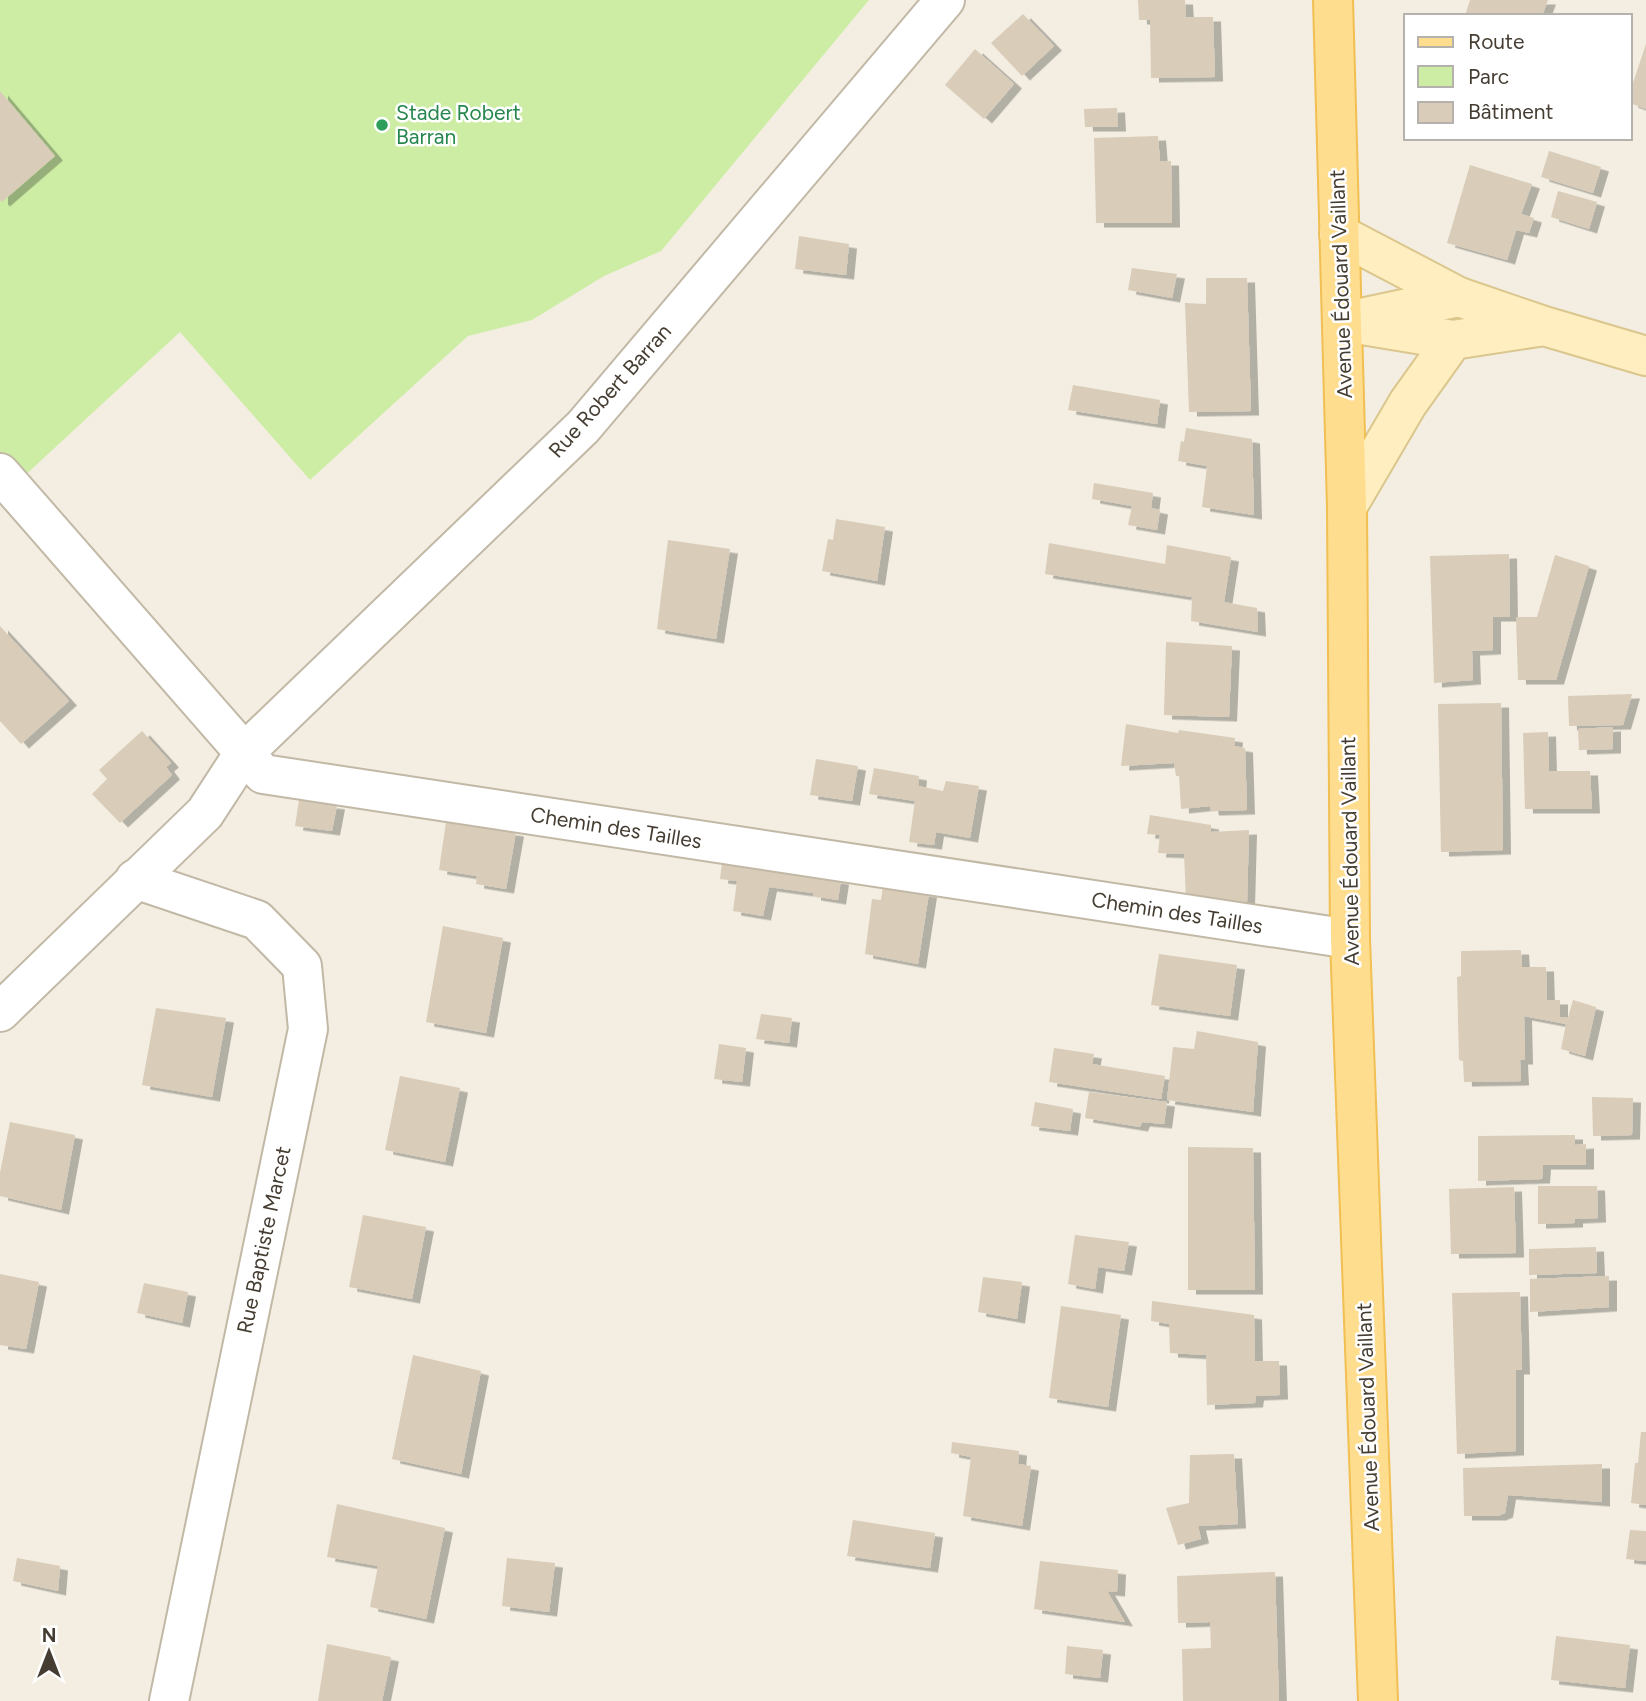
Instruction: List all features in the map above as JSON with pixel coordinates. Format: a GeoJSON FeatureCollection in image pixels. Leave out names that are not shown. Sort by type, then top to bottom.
{"type":"FeatureCollection","features":[{"type":"Feature","properties":{"kind":"main road","name":"Avenue Édouard Vaillant"},"geometry":{"type":"LineString","coordinates":[[1333,0],[1347,507],[1350,939],[1378,1701]]}},
{"type":"Feature","properties":{"kind":"street","name":"Rue Robert Barran"},"geometry":{"type":"LineString","coordinates":[[244,753],[583,427],[946,0]]}},
{"type":"Feature","properties":{"kind":"street"},"geometry":{"type":"LineString","coordinates":[[1339,234],[1459,297],[1646,356]]}},
{"type":"Feature","properties":{"kind":"street"},"geometry":{"type":"LineString","coordinates":[[1342,322],[1459,297]]}},
{"type":"Feature","properties":{"kind":"street"},"geometry":{"type":"LineString","coordinates":[[1342,322],[1453,341],[1544,326]]}},
{"type":"Feature","properties":{"kind":"street"},"geometry":{"type":"LineString","coordinates":[[1347,507],[1408,403],[1453,341]]}},
{"type":"Feature","properties":{"kind":"street","name":"Chemin des Tailles"},"geometry":{"type":"LineString","coordinates":[[0,473],[263,774],[1350,939]]}},
{"type":"Feature","properties":{"kind":"street"},"geometry":{"type":"LineString","coordinates":[[0,1012],[205,813],[244,753]]}},
{"type":"Feature","properties":{"kind":"street","name":"Rue Baptiste Marcet"},"geometry":{"type":"LineString","coordinates":[[135,879],[257,920],[302,966],[308,1029],[169,1701]]}},
{"type":"Feature","properties":{"kind":"green space","name":"Stade Robert Barran"},"geometry":{"type":"Polygon","coordinates":[[[0,0],[869,0],[661,251],[604,276],[532,320],[468,336],[310,480],[180,332],[21,479],[0,455],[0,0]]]}},
{"type":"Feature","properties":{"kind":"building"},"geometry":{"type":"Polygon","coordinates":[[[1138,0],[1185,0],[1186,17],[1213,17],[1215,77],[1151,78],[1150,20],[1139,20],[1138,0]]]}},
{"type":"Feature","properties":{"kind":"building"},"geometry":{"type":"Polygon","coordinates":[[[1470,0],[1548,0],[1543,14],[1466,14],[1470,0]]]}},
{"type":"Feature","properties":{"kind":"building"},"geometry":{"type":"Polygon","coordinates":[[[1023,14],[1054,46],[1022,76],[991,43],[1023,14]]]}},
{"type":"Feature","properties":{"kind":"building"},"geometry":{"type":"Polygon","coordinates":[[[1646,44],[1646,109],[1632,104],[1632,86],[1646,44]]]}},
{"type":"Feature","properties":{"kind":"building"},"geometry":{"type":"Polygon","coordinates":[[[975,49],[1014,84],[984,119],[945,85],[975,49]]]}},
{"type":"Feature","properties":{"kind":"building"},"geometry":{"type":"Polygon","coordinates":[[[0,91],[55,156],[2,202],[0,200],[0,91]]]}},
{"type":"Feature","properties":{"kind":"building"},"geometry":{"type":"Polygon","coordinates":[[[1117,108],[1118,127],[1085,127],[1084,109],[1117,108]]]}},
{"type":"Feature","properties":{"kind":"building"},"geometry":{"type":"Polygon","coordinates":[[[1158,136],[1160,161],[1171,161],[1172,223],[1096,223],[1094,138],[1158,136]]]}},
{"type":"Feature","properties":{"kind":"building"},"geometry":{"type":"Polygon","coordinates":[[[1549,151],[1601,167],[1593,193],[1541,177],[1549,151]]]}},
{"type":"Feature","properties":{"kind":"building"},"geometry":{"type":"Polygon","coordinates":[[[1470,165],[1532,184],[1521,214],[1534,218],[1529,233],[1516,230],[1507,260],[1447,243],[1470,165]]]}},
{"type":"Feature","properties":{"kind":"building"},"geometry":{"type":"Polygon","coordinates":[[[1558,191],[1597,202],[1589,229],[1551,217],[1558,191]]]}},
{"type":"Feature","properties":{"kind":"building"},"geometry":{"type":"Polygon","coordinates":[[[799,236],[849,244],[846,275],[795,269],[799,236]]]}},
{"type":"Feature","properties":{"kind":"building"},"geometry":{"type":"Polygon","coordinates":[[[1132,268],[1177,274],[1172,298],[1128,290],[1132,268]]]}},
{"type":"Feature","properties":{"kind":"building"},"geometry":{"type":"Polygon","coordinates":[[[1206,278],[1247,278],[1251,411],[1189,412],[1185,303],[1206,304],[1206,278]]]}},
{"type":"Feature","properties":{"kind":"building"},"geometry":{"type":"Polygon","coordinates":[[[1073,385],[1160,400],[1157,424],[1068,410],[1073,385]]]}},
{"type":"Feature","properties":{"kind":"building"},"geometry":{"type":"Polygon","coordinates":[[[1186,428],[1252,439],[1254,515],[1202,507],[1207,466],[1178,461],[1186,428]]]}},
{"type":"Feature","properties":{"kind":"building"},"geometry":{"type":"Polygon","coordinates":[[[1094,483],[1153,493],[1151,508],[1160,510],[1157,530],[1128,525],[1132,506],[1092,499],[1094,483]]]}},
{"type":"Feature","properties":{"kind":"building"},"geometry":{"type":"Polygon","coordinates":[[[836,519],[885,527],[877,581],[822,571],[828,539],[833,540],[836,519]]]}},
{"type":"Feature","properties":{"kind":"building"},"geometry":{"type":"Polygon","coordinates":[[[668,540],[730,549],[716,639],[657,629],[668,540]]]}},
{"type":"Feature","properties":{"kind":"building"},"geometry":{"type":"Polygon","coordinates":[[[1049,543],[1165,564],[1167,545],[1231,557],[1224,602],[1257,608],[1258,632],[1191,621],[1192,597],[1045,574],[1049,543]]]}},
{"type":"Feature","properties":{"kind":"building"},"geometry":{"type":"Polygon","coordinates":[[[1509,554],[1510,617],[1493,617],[1493,650],[1472,651],[1473,680],[1434,683],[1430,556],[1509,554]]]}},
{"type":"Feature","properties":{"kind":"building"},"geometry":{"type":"Polygon","coordinates":[[[1555,555],[1589,566],[1556,680],[1518,680],[1516,617],[1537,617],[1555,555]]]}},
{"type":"Feature","properties":{"kind":"building"},"geometry":{"type":"Polygon","coordinates":[[[0,626],[69,701],[21,744],[0,721],[0,626]]]}},
{"type":"Feature","properties":{"kind":"building"},"geometry":{"type":"Polygon","coordinates":[[[1166,642],[1232,646],[1229,717],[1164,715],[1166,642]]]}},
{"type":"Feature","properties":{"kind":"building"},"geometry":{"type":"Polygon","coordinates":[[[1632,694],[1623,725],[1569,726],[1568,696],[1632,694]]]}},
{"type":"Feature","properties":{"kind":"building"},"geometry":{"type":"Polygon","coordinates":[[[1501,703],[1503,850],[1441,852],[1438,704],[1501,703]]]}},
{"type":"Feature","properties":{"kind":"building"},"geometry":{"type":"Polygon","coordinates":[[[1126,724],[1178,733],[1179,730],[1235,738],[1234,746],[1245,748],[1247,810],[1211,811],[1210,806],[1181,809],[1179,776],[1176,776],[1174,763],[1121,766],[1126,724]]]}},
{"type":"Feature","properties":{"kind":"building"},"geometry":{"type":"Polygon","coordinates":[[[1613,727],[1613,749],[1579,750],[1578,729],[1613,727]]]}},
{"type":"Feature","properties":{"kind":"building"},"geometry":{"type":"Polygon","coordinates":[[[142,731],[171,763],[166,767],[172,775],[120,823],[92,794],[107,779],[99,770],[142,731]]]}},
{"type":"Feature","properties":{"kind":"building"},"geometry":{"type":"Polygon","coordinates":[[[1548,732],[1549,771],[1590,771],[1592,809],[1525,809],[1523,733],[1548,732]]]}},
{"type":"Feature","properties":{"kind":"building"},"geometry":{"type":"Polygon","coordinates":[[[816,759],[858,766],[852,801],[810,795],[816,759]]]}},
{"type":"Feature","properties":{"kind":"building"},"geometry":{"type":"Polygon","coordinates":[[[874,768],[919,776],[918,786],[943,791],[946,781],[979,786],[970,838],[936,832],[934,845],[909,842],[915,801],[869,794],[874,768]]]}},
{"type":"Feature","properties":{"kind":"building"},"geometry":{"type":"Polygon","coordinates":[[[299,800],[337,805],[332,831],[295,826],[299,800]]]}},
{"type":"Feature","properties":{"kind":"building"},"geometry":{"type":"Polygon","coordinates":[[[1150,815],[1211,825],[1211,832],[1249,830],[1247,902],[1186,899],[1184,854],[1158,853],[1160,835],[1147,834],[1150,815]]]}},
{"type":"Feature","properties":{"kind":"building"},"geometry":{"type":"Polygon","coordinates":[[[446,822],[516,832],[506,889],[476,884],[477,876],[439,870],[446,822]]]}},
{"type":"Feature","properties":{"kind":"building"},"geometry":{"type":"Polygon","coordinates":[[[722,863],[841,880],[838,900],[813,896],[813,893],[769,887],[763,916],[733,911],[737,881],[720,879],[722,863]]]}},
{"type":"Feature","properties":{"kind":"building"},"geometry":{"type":"Polygon","coordinates":[[[883,886],[929,893],[918,964],[865,954],[872,899],[881,900],[883,886]]]}},
{"type":"Feature","properties":{"kind":"building"},"geometry":{"type":"Polygon","coordinates":[[[443,926],[503,938],[486,1033],[426,1022],[443,926]]]}},
{"type":"Feature","properties":{"kind":"building"},"geometry":{"type":"Polygon","coordinates":[[[1521,950],[1522,967],[1546,967],[1547,1000],[1560,1000],[1560,1017],[1568,1018],[1573,1000],[1596,1007],[1585,1056],[1561,1049],[1566,1024],[1524,1016],[1525,1060],[1520,1060],[1521,1081],[1464,1082],[1463,1061],[1459,1060],[1457,977],[1461,976],[1461,951],[1521,950]]]}},
{"type":"Feature","properties":{"kind":"building"},"geometry":{"type":"Polygon","coordinates":[[[1159,954],[1237,965],[1230,1016],[1151,1005],[1159,954]]]}},
{"type":"Feature","properties":{"kind":"building"},"geometry":{"type":"Polygon","coordinates":[[[156,1008],[226,1018],[212,1097],[142,1085],[156,1008]]]}},
{"type":"Feature","properties":{"kind":"building"},"geometry":{"type":"Polygon","coordinates":[[[761,1014],[792,1018],[789,1043],[756,1039],[761,1014]]]}},
{"type":"Feature","properties":{"kind":"building"},"geometry":{"type":"Polygon","coordinates":[[[1197,1031],[1258,1042],[1253,1112],[1167,1100],[1173,1047],[1194,1049],[1197,1031]]]}},
{"type":"Feature","properties":{"kind":"building"},"geometry":{"type":"Polygon","coordinates":[[[719,1044],[746,1048],[742,1082],[714,1079],[719,1044]]]}},
{"type":"Feature","properties":{"kind":"building"},"geometry":{"type":"Polygon","coordinates":[[[1054,1048],[1094,1054],[1092,1064],[1165,1076],[1161,1099],[1049,1082],[1054,1048]]]}},
{"type":"Feature","properties":{"kind":"building"},"geometry":{"type":"Polygon","coordinates":[[[400,1076],[460,1088],[445,1162],[385,1150],[400,1076]]]}},
{"type":"Feature","properties":{"kind":"building"},"geometry":{"type":"Polygon","coordinates":[[[1089,1092],[1167,1102],[1164,1124],[1142,1122],[1140,1127],[1085,1118],[1089,1092]]]}},
{"type":"Feature","properties":{"kind":"building"},"geometry":{"type":"Polygon","coordinates":[[[1592,1097],[1633,1098],[1632,1135],[1593,1136],[1592,1097]]]}},
{"type":"Feature","properties":{"kind":"building"},"geometry":{"type":"Polygon","coordinates":[[[1035,1102],[1073,1109],[1070,1131],[1031,1126],[1035,1102]]]}},
{"type":"Feature","properties":{"kind":"building"},"geometry":{"type":"Polygon","coordinates":[[[10,1122],[75,1135],[61,1210],[0,1196],[0,1173],[10,1122]]]}},
{"type":"Feature","properties":{"kind":"building"},"geometry":{"type":"Polygon","coordinates":[[[1575,1135],[1575,1145],[1586,1144],[1586,1165],[1543,1165],[1542,1179],[1478,1181],[1478,1136],[1575,1135]]]}},
{"type":"Feature","properties":{"kind":"building"},"geometry":{"type":"Polygon","coordinates":[[[1188,1147],[1253,1148],[1255,1290],[1188,1290],[1188,1147]]]}},
{"type":"Feature","properties":{"kind":"building"},"geometry":{"type":"Polygon","coordinates":[[[1538,1186],[1597,1186],[1598,1218],[1575,1219],[1575,1223],[1538,1224],[1538,1186]]]}},
{"type":"Feature","properties":{"kind":"building"},"geometry":{"type":"Polygon","coordinates":[[[1514,1187],[1516,1253],[1451,1254],[1449,1189],[1514,1187]]]}},
{"type":"Feature","properties":{"kind":"building"},"geometry":{"type":"Polygon","coordinates":[[[363,1215],[426,1227],[412,1299],[349,1287],[363,1215]]]}},
{"type":"Feature","properties":{"kind":"building"},"geometry":{"type":"Polygon","coordinates":[[[1075,1235],[1129,1242],[1124,1271],[1098,1267],[1095,1289],[1068,1284],[1075,1235]]]}},
{"type":"Feature","properties":{"kind":"building"},"geometry":{"type":"Polygon","coordinates":[[[1596,1247],[1597,1273],[1529,1275],[1529,1249],[1596,1247]]]}},
{"type":"Feature","properties":{"kind":"building"},"geometry":{"type":"Polygon","coordinates":[[[0,1274],[39,1282],[26,1349],[0,1345],[0,1274]]]}},
{"type":"Feature","properties":{"kind":"building"},"geometry":{"type":"Polygon","coordinates":[[[1609,1276],[1609,1307],[1530,1312],[1530,1279],[1609,1276]]]}},
{"type":"Feature","properties":{"kind":"building"},"geometry":{"type":"Polygon","coordinates":[[[983,1277],[1022,1282],[1017,1319],[978,1312],[983,1277]]]}},
{"type":"Feature","properties":{"kind":"building"},"geometry":{"type":"Polygon","coordinates":[[[144,1283],[188,1292],[182,1323],[137,1313],[144,1283]]]}},
{"type":"Feature","properties":{"kind":"building"},"geometry":{"type":"Polygon","coordinates":[[[1520,1292],[1522,1370],[1516,1370],[1516,1451],[1457,1454],[1452,1293],[1520,1292]]]}},
{"type":"Feature","properties":{"kind":"building"},"geometry":{"type":"Polygon","coordinates":[[[1152,1301],[1254,1315],[1255,1361],[1279,1361],[1280,1395],[1256,1396],[1255,1403],[1207,1405],[1206,1355],[1170,1353],[1169,1324],[1151,1321],[1152,1301]]]}},
{"type":"Feature","properties":{"kind":"building"},"geometry":{"type":"Polygon","coordinates":[[[1061,1306],[1121,1315],[1108,1407],[1049,1398],[1061,1306]]]}},
{"type":"Feature","properties":{"kind":"building"},"geometry":{"type":"Polygon","coordinates":[[[413,1355],[481,1371],[461,1474],[392,1459],[413,1355]]]}},
{"type":"Feature","properties":{"kind":"building"},"geometry":{"type":"Polygon","coordinates":[[[1641,1432],[1646,1432],[1646,1505],[1631,1503],[1641,1432]]]}},
{"type":"Feature","properties":{"kind":"building"},"geometry":{"type":"Polygon","coordinates":[[[952,1442],[1019,1451],[1018,1464],[1031,1466],[1022,1526],[963,1516],[971,1457],[951,1453],[952,1442]]]}},
{"type":"Feature","properties":{"kind":"building"},"geometry":{"type":"Polygon","coordinates":[[[1234,1454],[1238,1524],[1198,1526],[1201,1539],[1178,1545],[1166,1508],[1189,1503],[1190,1455],[1234,1454]]]}},
{"type":"Feature","properties":{"kind":"building"},"geometry":{"type":"Polygon","coordinates":[[[1602,1464],[1602,1502],[1508,1495],[1505,1513],[1498,1516],[1464,1516],[1463,1468],[1602,1464]]]}},
{"type":"Feature","properties":{"kind":"building"},"geometry":{"type":"Polygon","coordinates":[[[337,1504],[445,1528],[426,1619],[370,1607],[378,1566],[327,1557],[337,1504]]]}},
{"type":"Feature","properties":{"kind":"building"},"geometry":{"type":"Polygon","coordinates":[[[853,1520],[935,1533],[930,1568],[847,1556],[853,1520]]]}},
{"type":"Feature","properties":{"kind":"building"},"geometry":{"type":"Polygon","coordinates":[[[1630,1530],[1646,1531],[1646,1561],[1626,1559],[1630,1530]]]}},
{"type":"Feature","properties":{"kind":"building"},"geometry":{"type":"Polygon","coordinates":[[[17,1558],[60,1566],[58,1591],[13,1581],[17,1558]]]}},
{"type":"Feature","properties":{"kind":"building"},"geometry":{"type":"Polygon","coordinates":[[[507,1558],[555,1563],[549,1612],[502,1606],[507,1558]]]}},
{"type":"Feature","properties":{"kind":"building"},"geometry":{"type":"Polygon","coordinates":[[[1040,1561],[1118,1570],[1117,1592],[1107,1591],[1125,1622],[1034,1609],[1040,1561]]]}},
{"type":"Feature","properties":{"kind":"building"},"geometry":{"type":"Polygon","coordinates":[[[1275,1572],[1279,1701],[1183,1701],[1182,1649],[1211,1648],[1210,1622],[1178,1623],[1177,1576],[1275,1572]]]}},
{"type":"Feature","properties":{"kind":"building"},"geometry":{"type":"Polygon","coordinates":[[[1556,1636],[1630,1645],[1625,1688],[1551,1680],[1556,1636]]]}},
{"type":"Feature","properties":{"kind":"building"},"geometry":{"type":"Polygon","coordinates":[[[327,1644],[391,1657],[382,1701],[318,1701],[327,1644]]]}},
{"type":"Feature","properties":{"kind":"building"},"geometry":{"type":"Polygon","coordinates":[[[1067,1646],[1103,1650],[1100,1678],[1065,1674],[1067,1646]]]}},
{"type":"Feature","properties":{"kind":"place","name":"Stade Robert Barran"},"geometry":{"type":"Point","coordinates":[382,125]}}]}
